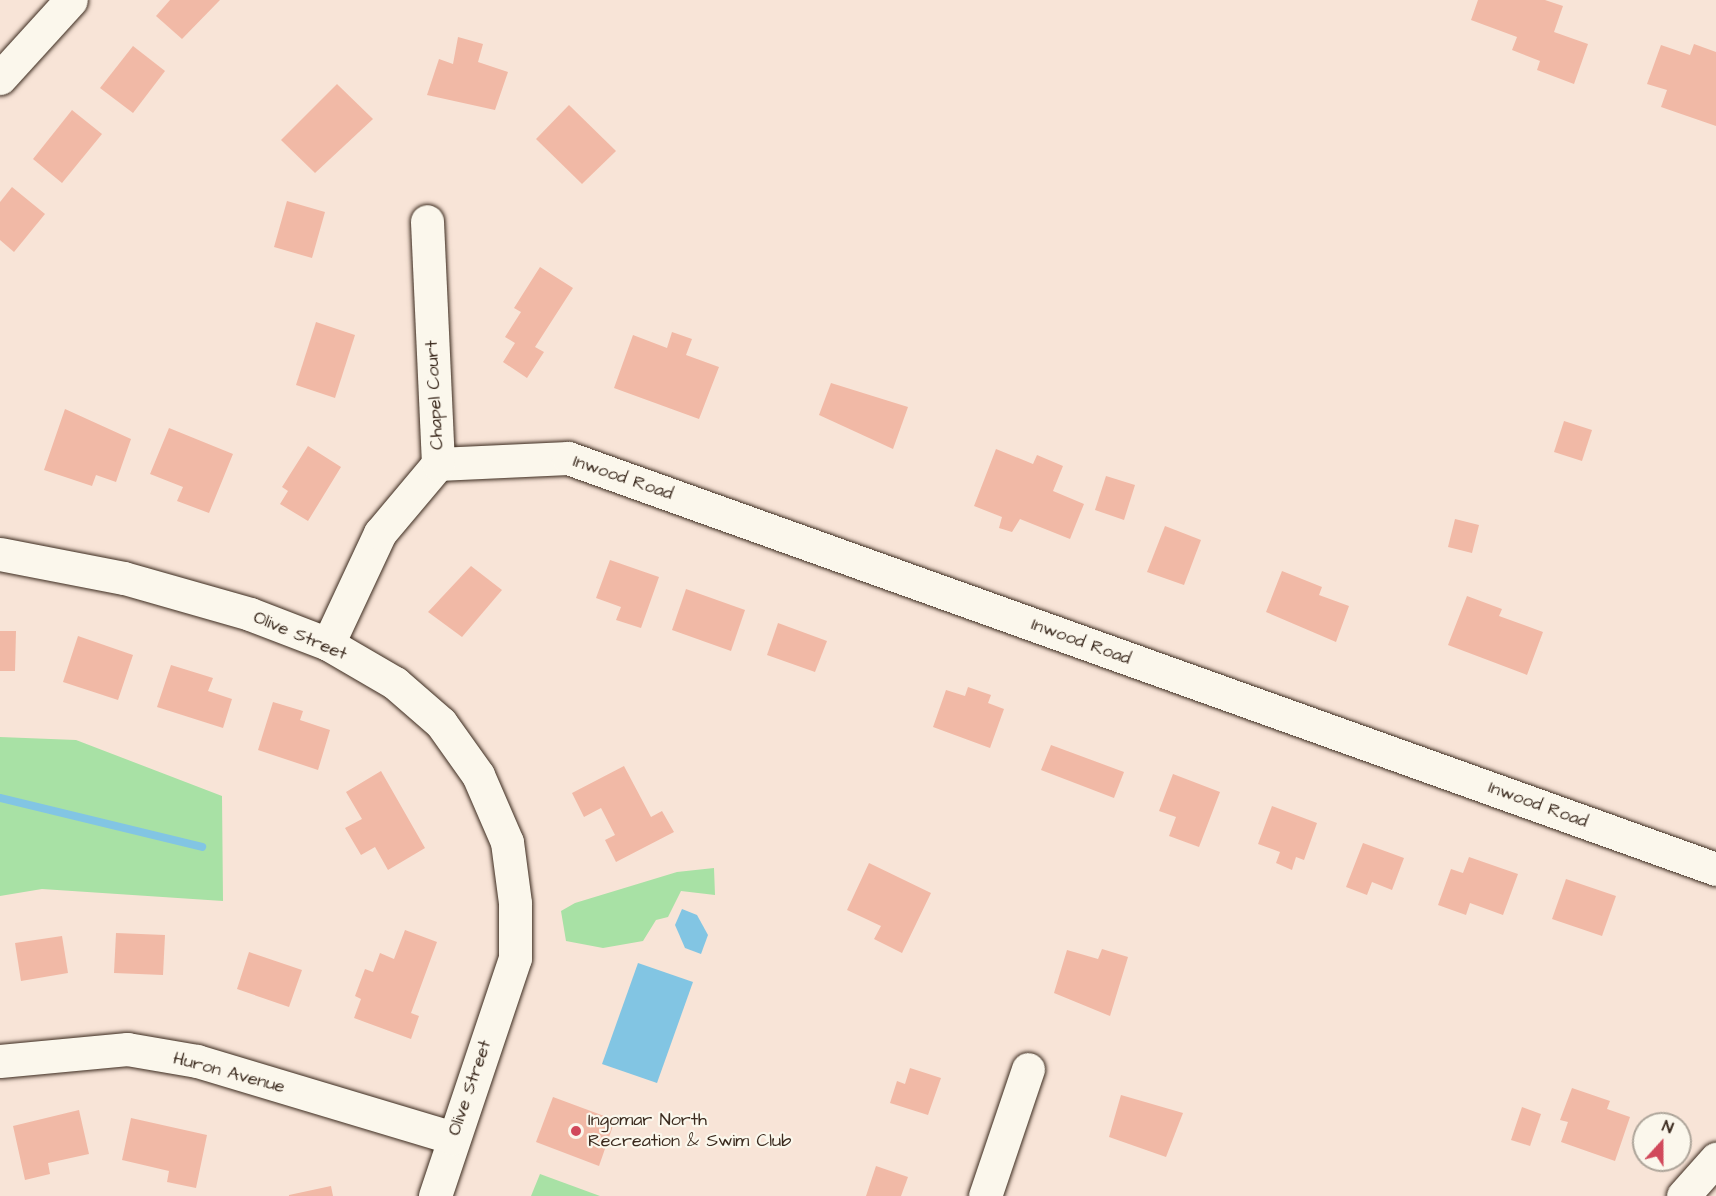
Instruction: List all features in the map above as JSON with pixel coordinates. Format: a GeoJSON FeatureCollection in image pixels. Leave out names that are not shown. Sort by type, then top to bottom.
{"type":"FeatureCollection","features":[{"type":"Feature","properties":{"kind":"street"},"geometry":{"type":"LineString","coordinates":[[0,78],[71,0]]}},
{"type":"Feature","properties":{"kind":"street","name":"Chapel Court"},"geometry":{"type":"LineString","coordinates":[[328,644],[380,533],[438,464],[427,221]]}},
{"type":"Feature","properties":{"kind":"street","name":"Inwood Road"},"geometry":{"type":"LineString","coordinates":[[438,464],[568,458],[1716,869]]}},
{"type":"Feature","properties":{"kind":"street","name":"Olive Street"},"geometry":{"type":"LineString","coordinates":[[0,555],[124,578],[250,614],[328,644],[395,683],[441,723],[478,775],[507,842],[515,903],[515,958],[435,1196]]}},
{"type":"Feature","properties":{"kind":"street","name":"Huron Avenue"},"geometry":{"type":"LineString","coordinates":[[0,1061],[127,1049],[197,1061],[453,1138]]}},
{"type":"Feature","properties":{"kind":"street"},"geometry":{"type":"LineString","coordinates":[[985,1196],[1029,1069]]}},
{"type":"Feature","properties":{"kind":"street"},"geometry":{"type":"LineString","coordinates":[[1683,1196],[1716,1159]]}},
{"type":"Feature","properties":{"kind":"green space"},"geometry":{"type":"Polygon","coordinates":[[[0,737],[76,740],[222,796],[223,901],[42,889],[0,896],[0,737]]]}},
{"type":"Feature","properties":{"kind":"green space"},"geometry":{"type":"Polygon","coordinates":[[[714,868],[715,895],[681,891],[668,917],[656,920],[643,941],[603,948],[566,941],[561,911],[575,903],[677,872],[714,868]]]}},
{"type":"Feature","properties":{"kind":"green space"},"geometry":{"type":"Polygon","coordinates":[[[540,1174],[600,1196],[531,1196],[540,1174]]]}},
{"type":"Feature","properties":{"kind":"water"},"geometry":{"type":"Polygon","coordinates":[[[682,909],[697,915],[708,935],[701,954],[685,948],[675,925],[682,909]]]}},
{"type":"Feature","properties":{"kind":"water"},"geometry":{"type":"Polygon","coordinates":[[[638,963],[693,982],[657,1083],[602,1064],[638,963]]]}},
{"type":"Feature","properties":{"kind":"building"},"geometry":{"type":"Polygon","coordinates":[[[170,0],[220,0],[182,39],[156,16],[170,0]]]}},
{"type":"Feature","properties":{"kind":"building"},"geometry":{"type":"Polygon","coordinates":[[[1478,0],[1545,0],[1563,6],[1554,32],[1588,44],[1574,84],[1537,70],[1540,61],[1512,50],[1517,37],[1471,20],[1478,0]]]}},
{"type":"Feature","properties":{"kind":"building"},"geometry":{"type":"Polygon","coordinates":[[[458,37],[483,44],[478,62],[508,72],[495,110],[427,95],[439,59],[453,64],[458,37]]]}},
{"type":"Feature","properties":{"kind":"building"},"geometry":{"type":"Polygon","coordinates":[[[1694,44],[1716,52],[1716,126],[1661,107],[1667,90],[1647,84],[1661,45],[1690,55],[1694,44]]]}},
{"type":"Feature","properties":{"kind":"building"},"geometry":{"type":"Polygon","coordinates":[[[133,46],[165,71],[133,113],[100,88],[133,46]]]}},
{"type":"Feature","properties":{"kind":"building"},"geometry":{"type":"Polygon","coordinates":[[[337,84],[373,119],[315,173],[281,140],[337,84]]]}},
{"type":"Feature","properties":{"kind":"building"},"geometry":{"type":"Polygon","coordinates":[[[569,105],[616,151],[582,184],[536,139],[569,105]]]}},
{"type":"Feature","properties":{"kind":"building"},"geometry":{"type":"Polygon","coordinates":[[[72,110],[102,134],[62,183],[33,159],[72,110]]]}},
{"type":"Feature","properties":{"kind":"building"},"geometry":{"type":"Polygon","coordinates":[[[12,187],[45,214],[14,252],[0,240],[0,202],[12,187]]]}},
{"type":"Feature","properties":{"kind":"building"},"geometry":{"type":"Polygon","coordinates":[[[287,201],[325,212],[312,258],[274,247],[287,201]]]}},
{"type":"Feature","properties":{"kind":"building"},"geometry":{"type":"Polygon","coordinates":[[[540,267],[573,288],[535,347],[544,352],[527,378],[503,362],[515,343],[505,337],[521,312],[514,308],[540,267]]]}},
{"type":"Feature","properties":{"kind":"building"},"geometry":{"type":"Polygon","coordinates":[[[316,322],[355,335],[335,398],[296,385],[316,322]]]}},
{"type":"Feature","properties":{"kind":"building"},"geometry":{"type":"Polygon","coordinates":[[[672,332],[692,339],[686,355],[719,367],[699,419],[614,388],[633,335],[667,348],[672,332]]]}},
{"type":"Feature","properties":{"kind":"building"},"geometry":{"type":"Polygon","coordinates":[[[831,383],[908,407],[893,449],[819,415],[831,383]]]}},
{"type":"Feature","properties":{"kind":"building"},"geometry":{"type":"Polygon","coordinates":[[[65,409],[131,439],[116,482],[96,475],[92,486],[44,470],[65,409]]]}},
{"type":"Feature","properties":{"kind":"building"},"geometry":{"type":"Polygon","coordinates":[[[1564,421],[1592,430],[1582,461],[1554,452],[1564,421]]]}},
{"type":"Feature","properties":{"kind":"building"},"geometry":{"type":"Polygon","coordinates":[[[169,428],[233,454],[209,513],[177,501],[183,487],[150,474],[169,428]]]}},
{"type":"Feature","properties":{"kind":"building"},"geometry":{"type":"Polygon","coordinates":[[[308,446],[341,467],[308,521],[280,504],[288,491],[282,487],[308,446]]]}},
{"type":"Feature","properties":{"kind":"building"},"geometry":{"type":"Polygon","coordinates":[[[996,449],[1033,464],[1037,455],[1063,466],[1053,491],[1084,504],[1070,539],[1020,519],[1012,532],[999,528],[1002,517],[974,506],[996,449]]]}},
{"type":"Feature","properties":{"kind":"building"},"geometry":{"type":"Polygon","coordinates":[[[1106,476],[1135,485],[1124,520],[1095,510],[1106,476]]]}},
{"type":"Feature","properties":{"kind":"building"},"geometry":{"type":"Polygon","coordinates":[[[1455,519],[1479,525],[1472,553],[1448,547],[1455,519]]]}},
{"type":"Feature","properties":{"kind":"building"},"geometry":{"type":"Polygon","coordinates":[[[1165,526],[1201,540],[1184,585],[1147,572],[1165,526]]]}},
{"type":"Feature","properties":{"kind":"building"},"geometry":{"type":"Polygon","coordinates":[[[610,560],[659,577],[641,628],[616,620],[621,607],[596,598],[610,560]]]}},
{"type":"Feature","properties":{"kind":"building"},"geometry":{"type":"Polygon","coordinates":[[[471,566],[502,590],[462,637],[428,612],[471,566]]]}},
{"type":"Feature","properties":{"kind":"building"},"geometry":{"type":"Polygon","coordinates":[[[1282,571],[1322,587],[1319,595],[1349,606],[1336,642],[1266,612],[1282,571]]]}},
{"type":"Feature","properties":{"kind":"building"},"geometry":{"type":"Polygon","coordinates":[[[686,589],[745,610],[731,651],[672,630],[686,589]]]}},
{"type":"Feature","properties":{"kind":"building"},"geometry":{"type":"Polygon","coordinates":[[[1467,596],[1502,609],[1499,616],[1543,632],[1527,675],[1448,645],[1467,596]]]}},
{"type":"Feature","properties":{"kind":"building"},"geometry":{"type":"Polygon","coordinates":[[[778,623],[827,641],[815,672],[767,655],[778,623]]]}},
{"type":"Feature","properties":{"kind":"building"},"geometry":{"type":"Polygon","coordinates":[[[0,631],[16,631],[15,671],[0,671],[0,631]]]}},
{"type":"Feature","properties":{"kind":"building"},"geometry":{"type":"Polygon","coordinates":[[[78,636],[133,655],[118,700],[63,682],[78,636]]]}},
{"type":"Feature","properties":{"kind":"building"},"geometry":{"type":"Polygon","coordinates":[[[171,665],[213,678],[208,691],[232,699],[223,728],[157,707],[171,665]]]}},
{"type":"Feature","properties":{"kind":"building"},"geometry":{"type":"Polygon","coordinates":[[[968,687],[991,695],[988,703],[1004,709],[990,748],[933,727],[946,690],[965,696],[968,687]]]}},
{"type":"Feature","properties":{"kind":"building"},"geometry":{"type":"Polygon","coordinates":[[[273,702],[303,711],[300,720],[330,730],[318,770],[258,750],[273,702]]]}},
{"type":"Feature","properties":{"kind":"building"},"geometry":{"type":"Polygon","coordinates":[[[1051,745],[1124,772],[1114,798],[1041,770],[1051,745]]]}},
{"type":"Feature","properties":{"kind":"building"},"geometry":{"type":"Polygon","coordinates":[[[624,766],[651,817],[662,811],[674,832],[616,862],[605,840],[615,835],[601,808],[584,817],[572,793],[624,766]]]}},
{"type":"Feature","properties":{"kind":"building"},"geometry":{"type":"Polygon","coordinates":[[[381,771],[425,848],[388,870],[375,847],[361,855],[345,828],[362,819],[346,792],[381,771]]]}},
{"type":"Feature","properties":{"kind":"building"},"geometry":{"type":"Polygon","coordinates":[[[1173,774],[1220,792],[1199,847],[1169,836],[1176,817],[1159,811],[1173,774]]]}},
{"type":"Feature","properties":{"kind":"building"},"geometry":{"type":"Polygon","coordinates":[[[1272,806],[1317,823],[1304,860],[1296,857],[1292,870],[1276,863],[1280,852],[1258,844],[1272,806]]]}},
{"type":"Feature","properties":{"kind":"building"},"geometry":{"type":"Polygon","coordinates":[[[1363,843],[1404,858],[1392,890],[1372,882],[1367,895],[1346,887],[1363,843]]]}},
{"type":"Feature","properties":{"kind":"building"},"geometry":{"type":"Polygon","coordinates":[[[1469,857],[1518,874],[1503,915],[1470,903],[1466,915],[1438,905],[1451,869],[1463,873],[1469,857]]]}},
{"type":"Feature","properties":{"kind":"building"},"geometry":{"type":"Polygon","coordinates":[[[869,863],[931,893],[902,953],[874,939],[881,926],[847,910],[869,863]]]}},
{"type":"Feature","properties":{"kind":"building"},"geometry":{"type":"Polygon","coordinates":[[[1566,879],[1616,896],[1602,936],[1552,919],[1566,879]]]}},
{"type":"Feature","properties":{"kind":"building"},"geometry":{"type":"Polygon","coordinates":[[[405,930],[437,942],[411,1013],[419,1016],[411,1039],[354,1018],[361,999],[355,996],[365,969],[373,972],[380,953],[394,959],[405,930]]]}},
{"type":"Feature","properties":{"kind":"building"},"geometry":{"type":"Polygon","coordinates":[[[116,933],[165,935],[163,975],[114,973],[116,933]]]}},
{"type":"Feature","properties":{"kind":"building"},"geometry":{"type":"Polygon","coordinates":[[[62,936],[68,973],[21,981],[15,943],[62,936]]]}},
{"type":"Feature","properties":{"kind":"building"},"geometry":{"type":"Polygon","coordinates":[[[1102,949],[1128,957],[1110,1016],[1054,993],[1067,950],[1098,959],[1102,949]]]}},
{"type":"Feature","properties":{"kind":"building"},"geometry":{"type":"Polygon","coordinates":[[[249,952],[302,970],[289,1007],[237,989],[249,952]]]}},
{"type":"Feature","properties":{"kind":"building"},"geometry":{"type":"Polygon","coordinates":[[[910,1068],[941,1078],[928,1115],[890,1103],[897,1081],[905,1084],[910,1068]]]}},
{"type":"Feature","properties":{"kind":"building"},"geometry":{"type":"Polygon","coordinates":[[[1572,1088],[1610,1101],[1607,1109],[1630,1117],[1615,1161],[1561,1142],[1568,1122],[1560,1120],[1572,1088]]]}},
{"type":"Feature","properties":{"kind":"building"},"geometry":{"type":"Polygon","coordinates":[[[1121,1095],[1183,1113],[1166,1157],[1109,1137],[1121,1095]]]}},
{"type":"Feature","properties":{"kind":"building","name":"Ingomar North Recreation & Swim Club"},"geometry":{"type":"Polygon","coordinates":[[[553,1097],[615,1120],[599,1166],[536,1142],[553,1097]]]}},
{"type":"Feature","properties":{"kind":"building"},"geometry":{"type":"Polygon","coordinates":[[[1522,1107],[1541,1114],[1530,1146],[1511,1140],[1522,1107]]]}},
{"type":"Feature","properties":{"kind":"building"},"geometry":{"type":"Polygon","coordinates":[[[79,1110],[89,1154],[48,1163],[50,1174],[25,1180],[13,1126],[79,1110]]]}},
{"type":"Feature","properties":{"kind":"building"},"geometry":{"type":"Polygon","coordinates":[[[131,1118],[207,1135],[196,1188],[167,1182],[169,1171],[122,1160],[131,1118]]]}},
{"type":"Feature","properties":{"kind":"building"},"geometry":{"type":"Polygon","coordinates":[[[876,1166],[908,1177],[901,1196],[866,1196],[876,1166]]]}},
{"type":"Feature","properties":{"kind":"building"},"geometry":{"type":"Polygon","coordinates":[[[331,1186],[333,1196],[289,1196],[289,1195],[331,1186]]]}},
{"type":"Feature","properties":{"kind":"waterway"},"geometry":{"type":"LineString","coordinates":[[0,798],[202,847]]}},
{"type":"Feature","properties":{"kind":"place","name":"Ingomar North Recreation & Swim Club"},"geometry":{"type":"Point","coordinates":[576,1131]}}]}
